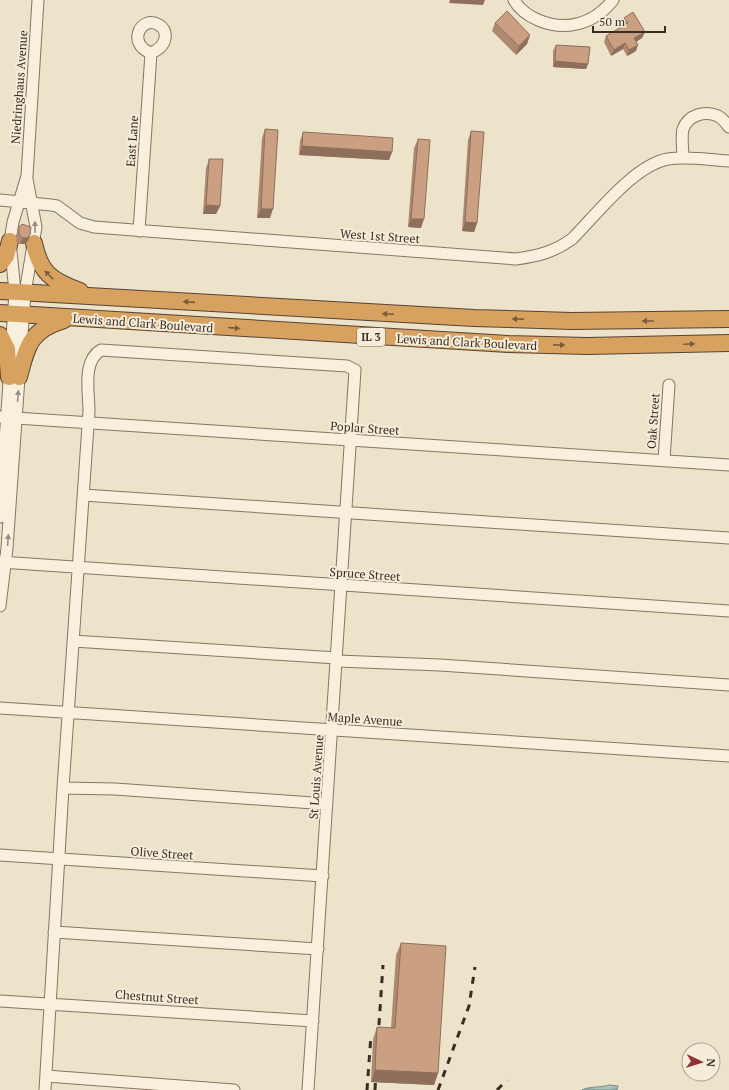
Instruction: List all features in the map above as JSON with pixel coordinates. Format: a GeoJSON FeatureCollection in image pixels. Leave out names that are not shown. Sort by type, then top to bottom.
{"type":"FeatureCollection","features":[{"type":"Feature","properties":{"kind":"highway"},"geometry":{"type":"LineString","coordinates":[[0,264],[6,256],[10,241]]}},
{"type":"Feature","properties":{"kind":"highway"},"geometry":{"type":"LineString","coordinates":[[34,243],[39,263],[52,279],[63,285],[97,297]]}},
{"type":"Feature","properties":{"kind":"highway","name":"Lewis and Clark Boulevard"},"geometry":{"type":"LineString","coordinates":[[13,292],[474,318],[572,321],[729,319]]}},
{"type":"Feature","properties":{"kind":"highway","name":"Lewis and Clark Boulevard"},"geometry":{"type":"LineString","coordinates":[[12,314],[508,344],[587,346],[729,343]]}},
{"type":"Feature","properties":{"kind":"highway"},"geometry":{"type":"LineString","coordinates":[[14,377],[34,336],[50,324],[72,318]]}},
{"type":"Feature","properties":{"kind":"highway"},"geometry":{"type":"LineString","coordinates":[[0,335],[7,349],[14,377]]}},
{"type":"Feature","properties":{"kind":"street","name":"Niedringhaus Avenue"},"geometry":{"type":"LineString","coordinates":[[0,518],[8,418],[14,377],[12,314],[13,292],[10,241],[13,222],[27,176],[38,0]]}},
{"type":"Feature","properties":{"kind":"street"},"geometry":{"type":"LineString","coordinates":[[514,0],[521,9],[534,18],[544,22],[566,26],[590,20],[602,12],[613,0]]}},
{"type":"Feature","properties":{"kind":"street","name":"East Lane"},"geometry":{"type":"LineString","coordinates":[[139,231],[151,53]]}},
{"type":"Feature","properties":{"kind":"street"},"geometry":{"type":"LineString","coordinates":[[683,158],[683,130],[686,122],[692,117],[698,114],[712,114],[722,119],[729,127]]}},
{"type":"Feature","properties":{"kind":"street","name":"West 1st Street"},"geometry":{"type":"LineString","coordinates":[[0,200],[32,202],[57,206],[80,223],[94,227],[516,259],[548,253],[572,239],[643,169],[666,160],[683,158],[729,161]]}},
{"type":"Feature","properties":{"kind":"street","name":"Niedringhaus Avenue"},"geometry":{"type":"LineString","coordinates":[[13,292],[28,269],[36,227],[27,176]]}},
{"type":"Feature","properties":{"kind":"street","name":"St Louis Avenue"},"geometry":{"type":"LineString","coordinates":[[88,423],[89,365],[93,355],[101,350],[347,366],[355,370],[308,1090]]}},
{"type":"Feature","properties":{"kind":"street","name":"Oak Street"},"geometry":{"type":"LineString","coordinates":[[664,460],[669,385]]}},
{"type":"Feature","properties":{"kind":"street","name":"Niedringhaus Avenue"},"geometry":{"type":"LineString","coordinates":[[0,606],[8,418]]}},
{"type":"Feature","properties":{"kind":"street","name":"Poplar Street"},"geometry":{"type":"LineString","coordinates":[[8,418],[729,465]]}},
{"type":"Feature","properties":{"kind":"street"},"geometry":{"type":"LineString","coordinates":[[45,1090],[58,859],[88,423]]}},
{"type":"Feature","properties":{"kind":"street"},"geometry":{"type":"LineString","coordinates":[[83,495],[729,538]]}},
{"type":"Feature","properties":{"kind":"street","name":"Spruce Street"},"geometry":{"type":"LineString","coordinates":[[3,562],[729,611]]}},
{"type":"Feature","properties":{"kind":"street"},"geometry":{"type":"LineString","coordinates":[[73,641],[337,660],[440,665],[729,684]]}},
{"type":"Feature","properties":{"kind":"street","name":"Maple Avenue"},"geometry":{"type":"LineString","coordinates":[[0,708],[729,756]]}},
{"type":"Feature","properties":{"kind":"street"},"geometry":{"type":"LineString","coordinates":[[63,788],[115,789],[327,804]]}},
{"type":"Feature","properties":{"kind":"street","name":"Olive Street"},"geometry":{"type":"LineString","coordinates":[[0,855],[323,876]]}},
{"type":"Feature","properties":{"kind":"street"},"geometry":{"type":"LineString","coordinates":[[54,932],[318,950]]}},
{"type":"Feature","properties":{"kind":"street","name":"Chestnut Street"},"geometry":{"type":"LineString","coordinates":[[0,1001],[313,1021]]}},
{"type":"Feature","properties":{"kind":"street"},"geometry":{"type":"LineString","coordinates":[[46,1076],[234,1090]]}},
{"type":"Feature","properties":{"kind":"water"},"geometry":{"type":"Polygon","coordinates":[[[609,1085],[618,1086],[617,1090],[582,1090],[588,1088],[609,1085]]]}},
{"type":"Feature","properties":{"kind":"building"},"geometry":{"type":"Polygon","coordinates":[[[507,11],[530,35],[519,46],[495,23],[507,11]]]}},
{"type":"Feature","properties":{"kind":"building"},"geometry":{"type":"Polygon","coordinates":[[[633,12],[645,32],[634,38],[638,45],[629,50],[625,43],[614,50],[606,36],[628,23],[624,18],[633,12]]]}},
{"type":"Feature","properties":{"kind":"building"},"geometry":{"type":"Polygon","coordinates":[[[556,45],[590,47],[588,64],[555,61],[556,45]]]}},
{"type":"Feature","properties":{"kind":"building"},"geometry":{"type":"Polygon","coordinates":[[[265,129],[278,130],[273,209],[261,209],[265,129]]]}},
{"type":"Feature","properties":{"kind":"building"},"geometry":{"type":"Polygon","coordinates":[[[471,131],[484,132],[477,223],[465,222],[471,131]]]}},
{"type":"Feature","properties":{"kind":"building"},"geometry":{"type":"Polygon","coordinates":[[[303,132],[393,138],[392,152],[302,146],[303,132]]]}},
{"type":"Feature","properties":{"kind":"building"},"geometry":{"type":"Polygon","coordinates":[[[418,139],[430,140],[424,219],[411,219],[418,139]]]}},
{"type":"Feature","properties":{"kind":"building"},"geometry":{"type":"Polygon","coordinates":[[[209,159],[223,159],[220,206],[206,205],[209,159]]]}},
{"type":"Feature","properties":{"kind":"building"},"geometry":{"type":"Polygon","coordinates":[[[22,224],[31,227],[30,235],[27,238],[23,238],[19,235],[19,227],[22,224]]]}},
{"type":"Feature","properties":{"kind":"building"},"geometry":{"type":"Polygon","coordinates":[[[401,943],[446,946],[438,1073],[375,1070],[377,1027],[395,1028],[401,943]]]}},
{"type":"Feature","properties":{"kind":"railway"},"geometry":{"type":"LineString","coordinates":[[378,1039],[383,965]]}},
{"type":"Feature","properties":{"kind":"railway"},"geometry":{"type":"LineString","coordinates":[[438,1090],[469,1006],[475,967]]}},
{"type":"Feature","properties":{"kind":"railway"},"geometry":{"type":"LineString","coordinates":[[367,1090],[371,1035]]}},
{"type":"Feature","properties":{"kind":"railway"},"geometry":{"type":"LineString","coordinates":[[375,1090],[376,1071]]}},
{"type":"Feature","properties":{"kind":"railway"},"geometry":{"type":"LineString","coordinates":[[497,1090],[507,1080]]}}]}
